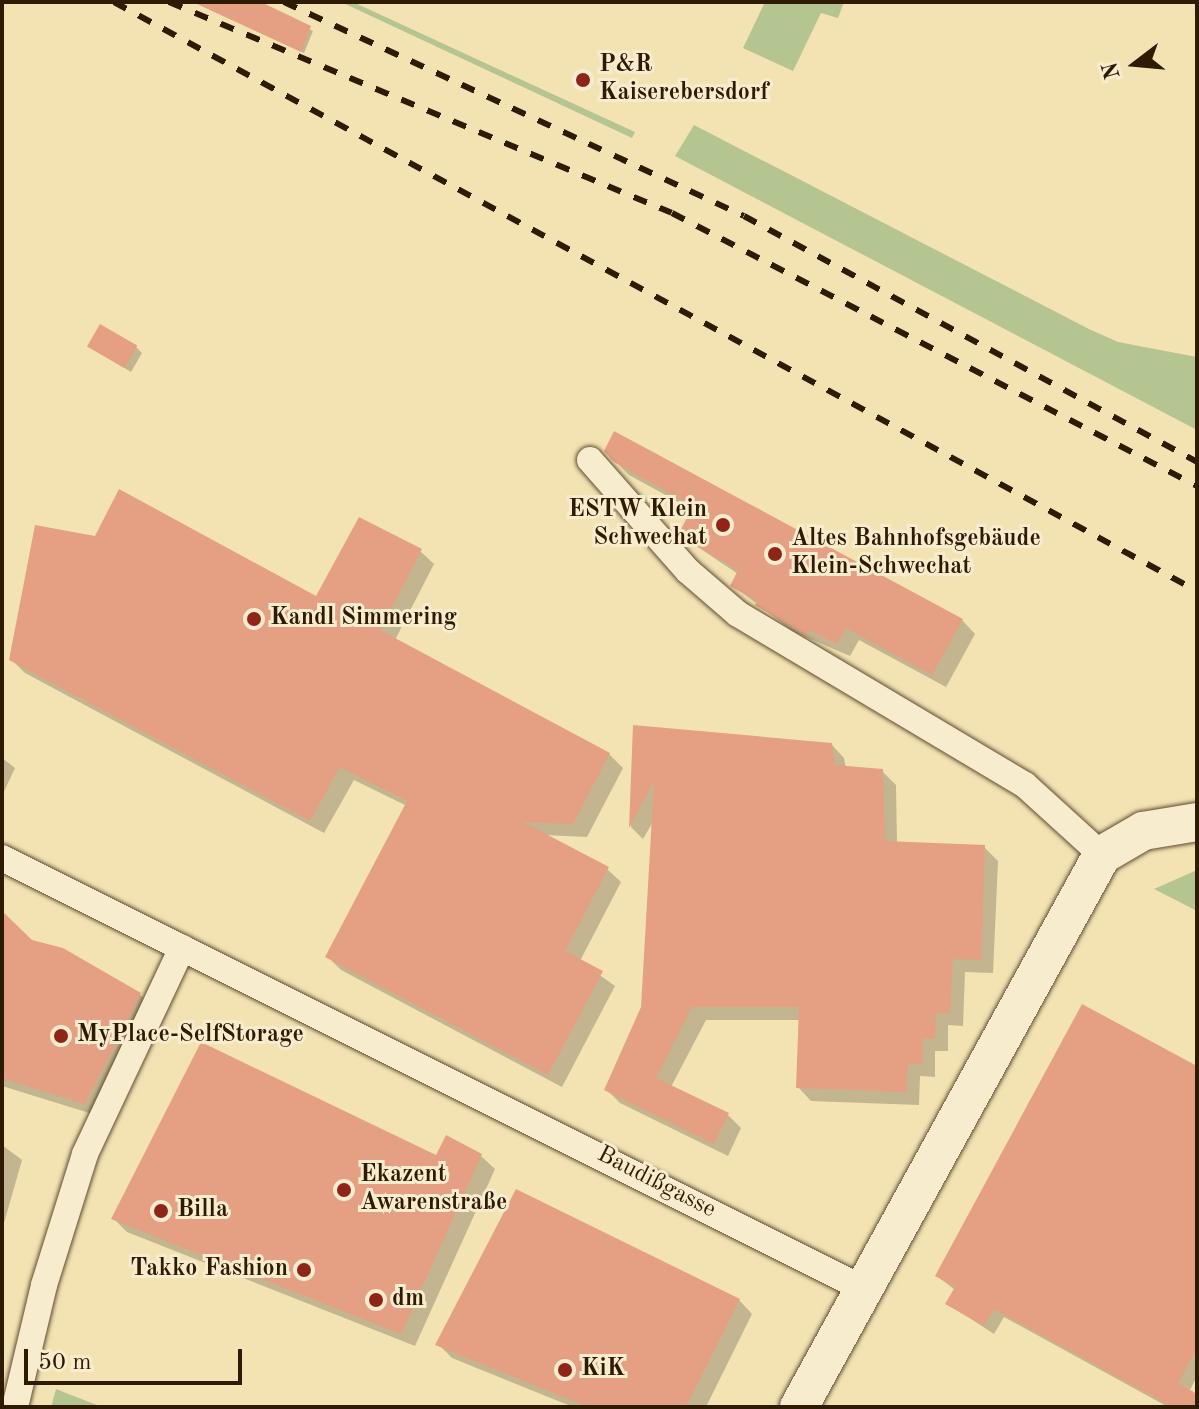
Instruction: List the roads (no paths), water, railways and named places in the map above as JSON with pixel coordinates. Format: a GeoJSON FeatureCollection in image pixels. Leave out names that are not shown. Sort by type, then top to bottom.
{"type":"FeatureCollection","features":[{"type":"Feature","properties":{"kind":"street"},"geometry":{"type":"LineString","coordinates":[[590,460],[688,571],[738,614],[1025,785],[1102,855]]}},
{"type":"Feature","properties":{"kind":"street"},"geometry":{"type":"LineString","coordinates":[[799,1407],[866,1290],[1102,855],[1143,831],[1197,822]]}},
{"type":"Feature","properties":{"kind":"street","name":"Baudißgasse"},"geometry":{"type":"LineString","coordinates":[[2,858],[866,1290]]}},
{"type":"Feature","properties":{"kind":"street"},"geometry":{"type":"LineString","coordinates":[[15,1407],[44,1285],[85,1154],[182,948]]}},
{"type":"Feature","properties":{"kind":"railway"},"geometry":{"type":"LineString","coordinates":[[114,2],[1197,591]]}},
{"type":"Feature","properties":{"kind":"railway"},"geometry":{"type":"LineString","coordinates":[[169,2],[672,213],[1197,486]]}},
{"type":"Feature","properties":{"kind":"railway"},"geometry":{"type":"LineString","coordinates":[[284,2],[744,216],[1197,462]]}},
{"type":"Feature","properties":{"kind":"place","name":"P&R Kaiserebersdorf"},"geometry":{"type":"Point","coordinates":[583,80]}},
{"type":"Feature","properties":{"kind":"place","name":"ESTW Klein Schwechat"},"geometry":{"type":"Point","coordinates":[723,525]}},
{"type":"Feature","properties":{"kind":"place","name":"Altes Bahnhofsgebäude Klein-Schwechat"},"geometry":{"type":"Point","coordinates":[775,554]}},
{"type":"Feature","properties":{"kind":"place","name":"Kandl Simmering"},"geometry":{"type":"Point","coordinates":[254,619]}},
{"type":"Feature","properties":{"kind":"place","name":"MyPlace-SelfStorage"},"geometry":{"type":"Point","coordinates":[61,1036]}},
{"type":"Feature","properties":{"kind":"place","name":"Ekazent Awarenstraße"},"geometry":{"type":"Point","coordinates":[344,1190]}},
{"type":"Feature","properties":{"kind":"place","name":"Billa"},"geometry":{"type":"Point","coordinates":[161,1211]}},
{"type":"Feature","properties":{"kind":"place","name":"Takko Fashion"},"geometry":{"type":"Point","coordinates":[304,1270]}},
{"type":"Feature","properties":{"kind":"place","name":"dm"},"geometry":{"type":"Point","coordinates":[376,1300]}},
{"type":"Feature","properties":{"kind":"place","name":"KiK"},"geometry":{"type":"Point","coordinates":[565,1370]}}]}
